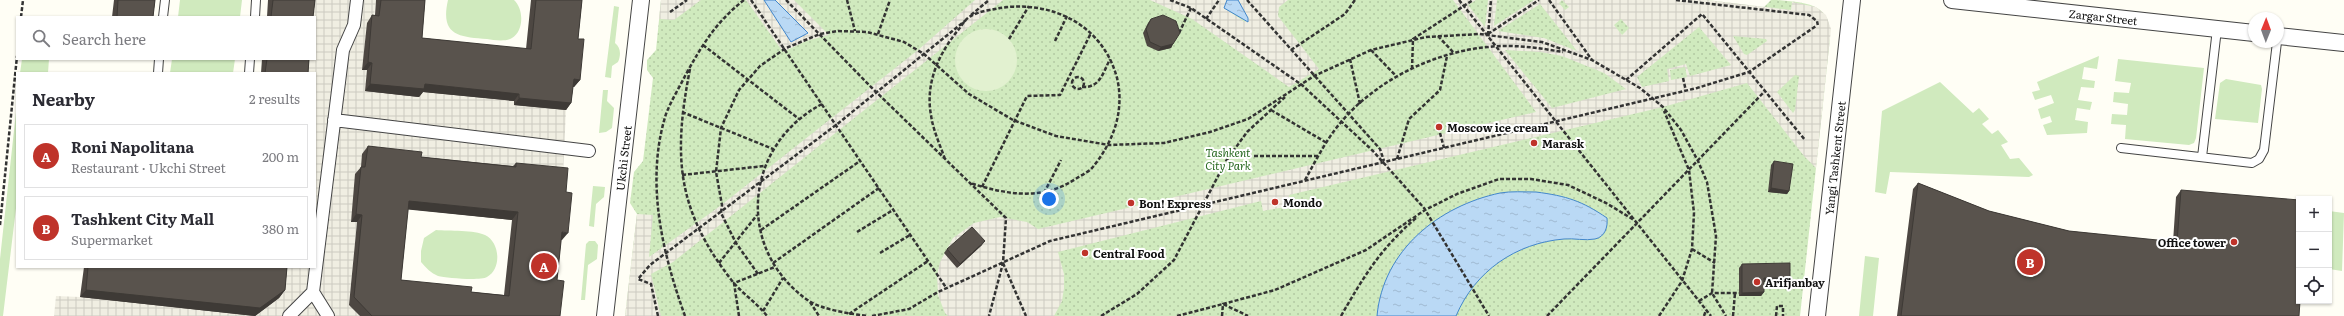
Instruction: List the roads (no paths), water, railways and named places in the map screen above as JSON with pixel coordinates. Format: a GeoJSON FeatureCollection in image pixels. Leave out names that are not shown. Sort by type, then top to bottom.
{"type":"FeatureCollection","features":[{"type":"Feature","properties":{"kind":"street"},"geometry":{"type":"LineString","coordinates":[[316,267],[343,50],[354,25],[357,0]]}},
{"type":"Feature","properties":{"kind":"street","name":"Ukchi Street"},"geometry":{"type":"LineString","coordinates":[[605,316],[641,0]]}},
{"type":"Feature","properties":{"kind":"street","name":"Yangi Tashkent Street"},"geometry":{"type":"LineString","coordinates":[[1817,316],[1852,0]]}},
{"type":"Feature","properties":{"kind":"street","name":"Zargar Street"},"geometry":{"type":"LineString","coordinates":[[1952,0],[2248,32]]}},
{"type":"Feature","properties":{"kind":"street"},"geometry":{"type":"LineString","coordinates":[[2284,37],[2344,43]]}},
{"type":"Feature","properties":{"kind":"street"},"geometry":{"type":"LineString","coordinates":[[334,120],[589,151]]}},
{"type":"Feature","properties":{"kind":"street"},"geometry":{"type":"LineString","coordinates":[[289,316],[313,292],[316,268]]}},
{"type":"Feature","properties":{"kind":"street"},"geometry":{"type":"LineString","coordinates":[[313,292],[328,316]]}},
{"type":"Feature","properties":{"kind":"lane"},"geometry":{"type":"LineString","coordinates":[[163,16],[165,0]]}},
{"type":"Feature","properties":{"kind":"lane"},"geometry":{"type":"LineString","coordinates":[[255,16],[256,0]]}},
{"type":"Feature","properties":{"kind":"lane"},"geometry":{"type":"LineString","coordinates":[[2202,157],[2217,29]]}},
{"type":"Feature","properties":{"kind":"lane"},"geometry":{"type":"LineString","coordinates":[[2121,148],[2252,162],[2259,159],[2264,150],[2276,48]]}},
{"type":"Feature","properties":{"kind":"lane"},"geometry":{"type":"LineString","coordinates":[[158,72],[159,60]]}},
{"type":"Feature","properties":{"kind":"lane"},"geometry":{"type":"LineString","coordinates":[[249,72],[250,60]]}},
{"type":"Feature","properties":{"kind":"water"},"geometry":{"type":"Polygon","coordinates":[[[764,0],[775,0],[808,33],[791,42],[764,0]]]}},
{"type":"Feature","properties":{"kind":"water"},"geometry":{"type":"Polygon","coordinates":[[[1227,0],[1238,0],[1248,18],[1248,22],[1224,8],[1227,0]]]}},
{"type":"Feature","properties":{"kind":"water"},"geometry":{"type":"Polygon","coordinates":[[[1504,192],[1536,192],[1557,195],[1590,207],[1607,218],[1605,231],[1601,236],[1595,239],[1568,239],[1546,242],[1530,246],[1514,253],[1499,262],[1474,286],[1464,300],[1456,316],[1377,316],[1382,292],[1390,271],[1402,252],[1418,235],[1436,220],[1456,208],[1477,199],[1504,192]]]}},
{"type":"Feature","properties":{"kind":"place","name":"Moscow ice cream"},"geometry":{"type":"Point","coordinates":[1439,127]}},
{"type":"Feature","properties":{"kind":"place","name":"Marask"},"geometry":{"type":"Point","coordinates":[1534,143]}},
{"type":"Feature","properties":{"kind":"place","name":"Mondo"},"geometry":{"type":"Point","coordinates":[1275,202]}},
{"type":"Feature","properties":{"kind":"place","name":"Bon! Express"},"geometry":{"type":"Point","coordinates":[1131,203]}},
{"type":"Feature","properties":{"kind":"place","name":"Office tower"},"geometry":{"type":"Point","coordinates":[2234,242]}},
{"type":"Feature","properties":{"kind":"place","name":"Central Food"},"geometry":{"type":"Point","coordinates":[1085,253]}},
{"type":"Feature","properties":{"kind":"place","name":"Tashkent City Mall"},"geometry":{"type":"Point","coordinates":[2030,262]}},
{"type":"Feature","properties":{"kind":"place","name":"Roni Napolitana"},"geometry":{"type":"Point","coordinates":[544,266]}},
{"type":"Feature","properties":{"kind":"place","name":"Arifjanbay"},"geometry":{"type":"Point","coordinates":[1757,282]}},
{"type":"Feature","properties":{"kind":"park label","name":"Tashkent City Park"},"geometry":{"type":"Point","coordinates":[1228,158]}}]}
